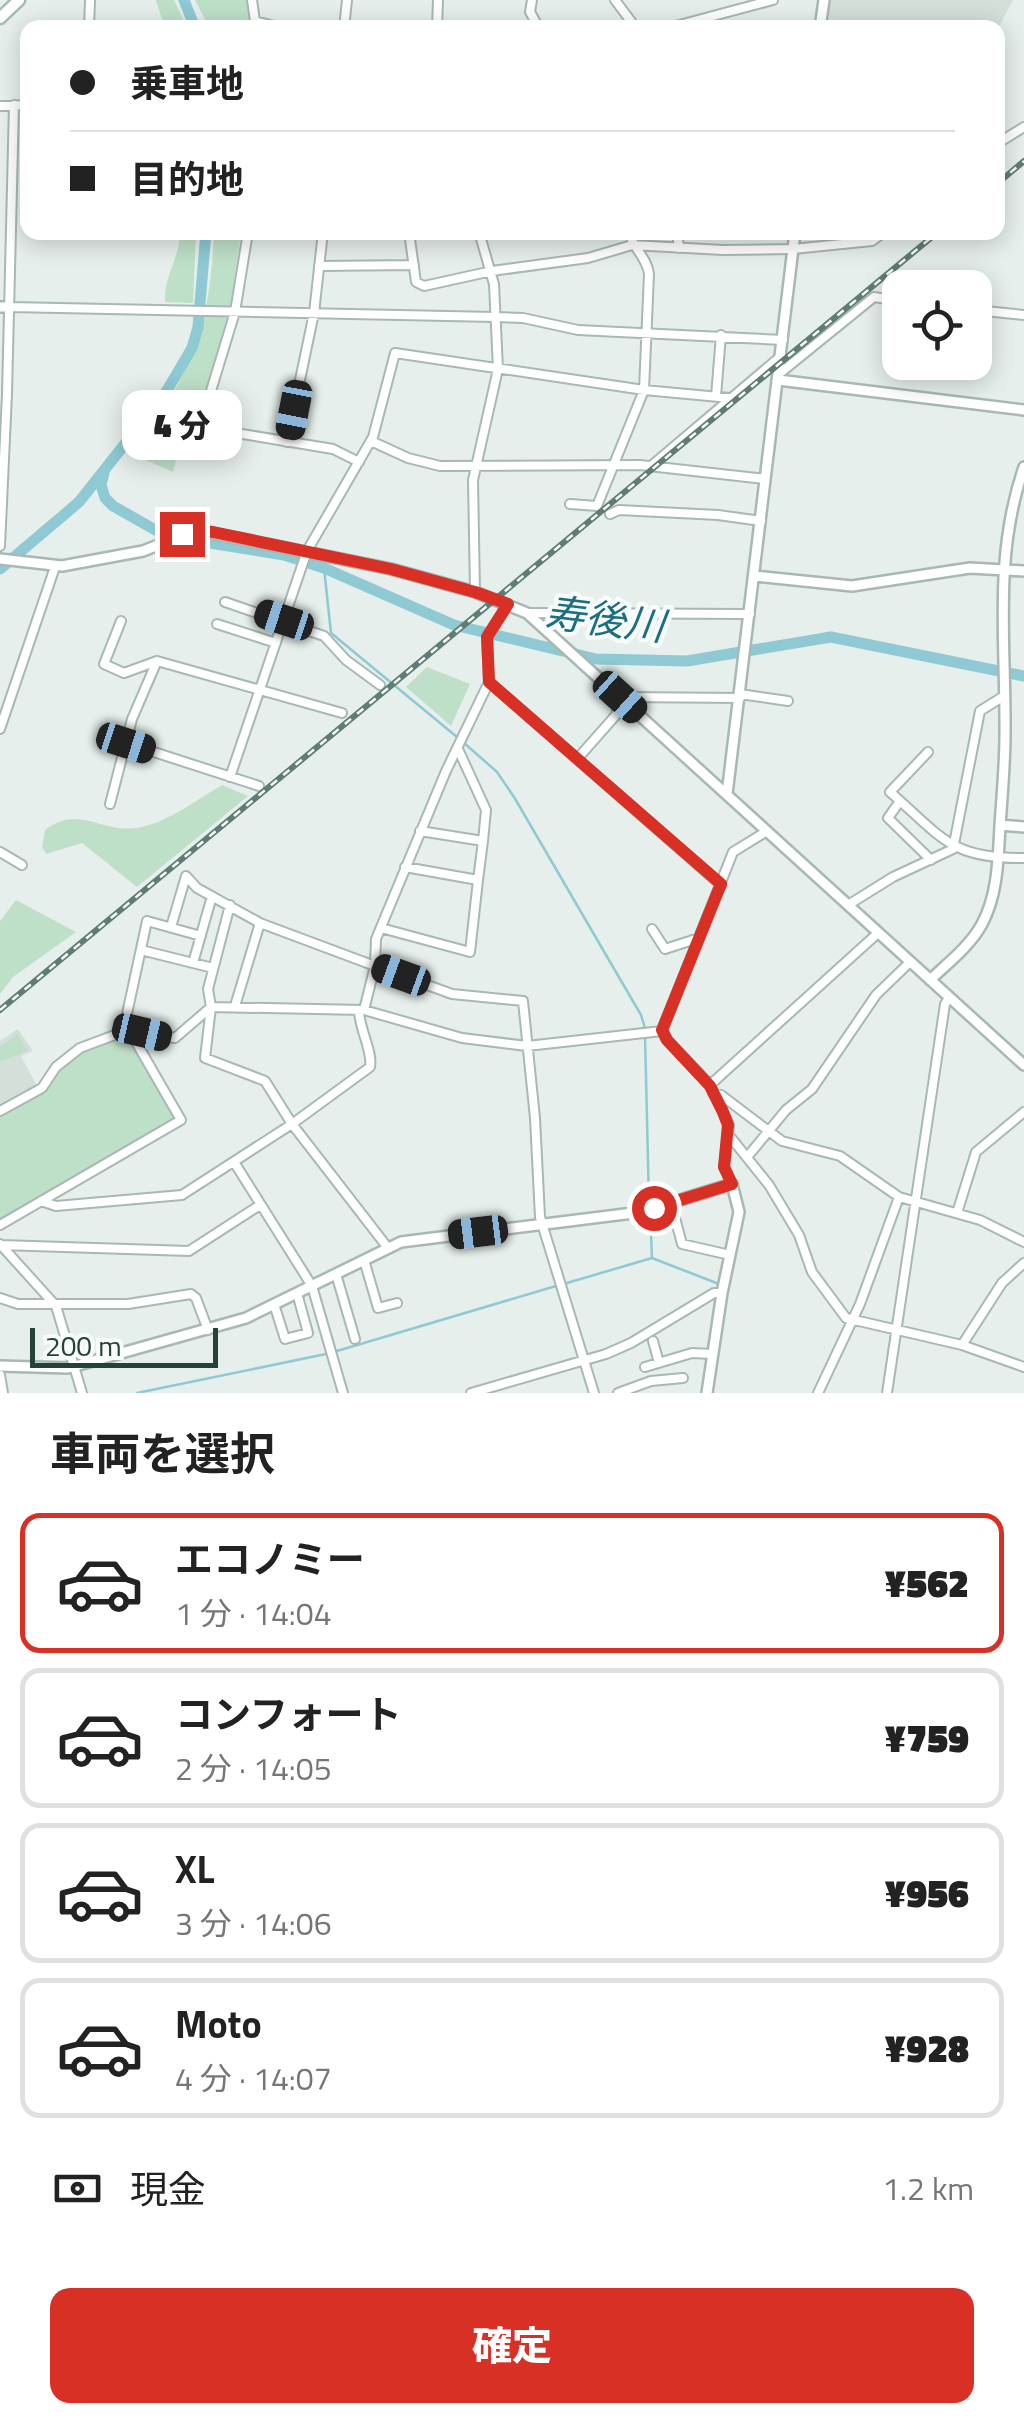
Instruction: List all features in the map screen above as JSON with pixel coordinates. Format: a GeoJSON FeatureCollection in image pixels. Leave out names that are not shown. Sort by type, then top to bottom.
{"type":"FeatureCollection","features":[{"type":"Feature","properties":{"kind":"main road"},"geometry":{"type":"LineString","coordinates":[[0,18],[19,0]]}},
{"type":"Feature","properties":{"kind":"street"},"geometry":{"type":"LineString","coordinates":[[698,20],[772,0]]}},
{"type":"Feature","properties":{"kind":"street"},"geometry":{"type":"LineString","coordinates":[[0,546],[14,105]]}},
{"type":"Feature","properties":{"kind":"street"},"geometry":{"type":"LineString","coordinates":[[0,106],[20,105]]}},
{"type":"Feature","properties":{"kind":"street"},"geometry":{"type":"LineString","coordinates":[[247,240],[236,312],[200,427],[332,450],[359,462]]}},
{"type":"Feature","properties":{"kind":"street"},"geometry":{"type":"LineString","coordinates":[[288,442],[314,313],[322,240]]}},
{"type":"Feature","properties":{"kind":"street"},"geometry":{"type":"LineString","coordinates":[[410,240],[416,282],[424,286],[492,271],[588,258],[632,245],[793,249],[873,240]]}},
{"type":"Feature","properties":{"kind":"street"},"geometry":{"type":"LineString","coordinates":[[475,592],[474,466],[498,369],[492,271],[482,240]]}},
{"type":"Feature","properties":{"kind":"street"},"geometry":{"type":"LineString","coordinates":[[570,504],[597,506],[644,390],[648,263],[630,240]]}},
{"type":"Feature","properties":{"kind":"street"},"geometry":{"type":"LineString","coordinates":[[678,240],[679,248]]}},
{"type":"Feature","properties":{"kind":"street"},"geometry":{"type":"LineString","coordinates":[[727,794],[794,240]]}},
{"type":"Feature","properties":{"kind":"street"},"geometry":{"type":"LineString","coordinates":[[319,266],[414,265]]}},
{"type":"Feature","properties":{"kind":"street"},"geometry":{"type":"LineString","coordinates":[[778,377],[874,297],[882,298]]}},
{"type":"Feature","properties":{"kind":"street"},"geometry":{"type":"LineString","coordinates":[[5,307],[494,316],[578,330],[782,340]]}},
{"type":"Feature","properties":{"kind":"street"},"geometry":{"type":"LineString","coordinates":[[992,312],[1024,315]]}},
{"type":"Feature","properties":{"kind":"street"},"geometry":{"type":"LineString","coordinates":[[716,396],[720,335]]}},
{"type":"Feature","properties":{"kind":"street"},"geometry":{"type":"LineString","coordinates":[[230,776],[306,554],[334,499],[371,441],[395,354],[644,390],[730,398]]}},
{"type":"Feature","properties":{"kind":"street"},"geometry":{"type":"LineString","coordinates":[[651,466],[781,356]]}},
{"type":"Feature","properties":{"kind":"street"},"geometry":{"type":"LineString","coordinates":[[778,377],[1024,410]]}},
{"type":"Feature","properties":{"kind":"street"},"geometry":{"type":"LineString","coordinates":[[371,441],[408,458],[440,466],[651,466],[766,479]]}},
{"type":"Feature","properties":{"kind":"street"},"geometry":{"type":"LineString","coordinates":[[930,980],[959,954],[982,924],[994,889],[1006,734],[1002,672],[1005,541],[1024,467]]}},
{"type":"Feature","properties":{"kind":"street"},"geometry":{"type":"LineString","coordinates":[[610,514],[619,510],[686,513],[761,522]]}},
{"type":"Feature","properties":{"kind":"street"},"geometry":{"type":"LineString","coordinates":[[2,559],[56,567],[143,551],[196,530],[391,569],[475,592],[528,613],[1024,1066]]}},
{"type":"Feature","properties":{"kind":"street"},"geometry":{"type":"LineString","coordinates":[[0,729],[56,567]]}},
{"type":"Feature","properties":{"kind":"street"},"geometry":{"type":"LineString","coordinates":[[755,576],[842,586],[970,568],[1024,571]]}},
{"type":"Feature","properties":{"kind":"street"},"geometry":{"type":"LineString","coordinates":[[225,602],[324,636],[346,660],[380,685]]}},
{"type":"Feature","properties":{"kind":"street"},"geometry":{"type":"LineString","coordinates":[[41,1202],[56,1206],[182,1195],[292,1124],[370,1067],[372,1058],[363,1040],[362,1010],[375,966],[373,948],[420,831],[489,682],[488,633],[508,604]]}},
{"type":"Feature","properties":{"kind":"street"},"geometry":{"type":"LineString","coordinates":[[528,613],[750,614]]}},
{"type":"Feature","properties":{"kind":"street"},"geometry":{"type":"LineString","coordinates":[[121,621],[104,664],[124,673],[157,661],[342,713]]}},
{"type":"Feature","properties":{"kind":"street"},"geometry":{"type":"LineString","coordinates":[[217,624],[276,642]]}},
{"type":"Feature","properties":{"kind":"street"},"geometry":{"type":"LineString","coordinates":[[110,804],[142,692],[157,661]]}},
{"type":"Feature","properties":{"kind":"street"},"geometry":{"type":"LineString","coordinates":[[489,682],[721,884]]}},
{"type":"Feature","properties":{"kind":"street"},"geometry":{"type":"LineString","coordinates":[[620,697],[740,696],[788,701]]}},
{"type":"Feature","properties":{"kind":"street"},"geometry":{"type":"LineString","coordinates":[[953,848],[980,711],[1004,696]]}},
{"type":"Feature","properties":{"kind":"street"},"geometry":{"type":"LineString","coordinates":[[578,758],[616,715],[620,697]]}},
{"type":"Feature","properties":{"kind":"street"},"geometry":{"type":"LineString","coordinates":[[126,743],[259,786]]}},
{"type":"Feature","properties":{"kind":"street"},"geometry":{"type":"LineString","coordinates":[[381,928],[470,952],[486,810],[461,744]]}},
{"type":"Feature","properties":{"kind":"street"},"geometry":{"type":"LineString","coordinates":[[928,752],[890,792],[953,848],[998,859],[1024,858]]}},
{"type":"Feature","properties":{"kind":"street"},"geometry":{"type":"LineString","coordinates":[[900,801],[888,818],[931,860]]}},
{"type":"Feature","properties":{"kind":"street"},"geometry":{"type":"LineString","coordinates":[[1000,825],[1024,828]]}},
{"type":"Feature","properties":{"kind":"street"},"geometry":{"type":"LineString","coordinates":[[420,831],[483,842]]}},
{"type":"Feature","properties":{"kind":"street"},"geometry":{"type":"LineString","coordinates":[[707,1393],[739,1212],[724,1167],[728,1125],[711,1089],[662,1030],[733,852],[767,831]]}},
{"type":"Feature","properties":{"kind":"street"},"geometry":{"type":"LineString","coordinates":[[848,905],[893,876],[953,848]]}},
{"type":"Feature","properties":{"kind":"street"},"geometry":{"type":"LineString","coordinates":[[0,852],[22,865]]}},
{"type":"Feature","properties":{"kind":"street"},"geometry":{"type":"LineString","coordinates":[[405,867],[478,880]]}},
{"type":"Feature","properties":{"kind":"street"},"geometry":{"type":"LineString","coordinates":[[171,928],[186,876],[212,896],[260,922],[375,966],[452,994],[523,1000],[543,1224],[594,1393]]}},
{"type":"Feature","properties":{"kind":"street"},"geometry":{"type":"LineString","coordinates":[[193,963],[212,896]]}},
{"type":"Feature","properties":{"kind":"street"},"geometry":{"type":"LineString","coordinates":[[230,904],[208,988],[211,1006],[205,1058],[265,1081],[292,1124],[388,1248]]}},
{"type":"Feature","properties":{"kind":"street"},"geometry":{"type":"LineString","coordinates":[[0,1225],[182,1120],[125,1023],[147,921],[201,936]]}},
{"type":"Feature","properties":{"kind":"street"},"geometry":{"type":"LineString","coordinates":[[236,1006],[260,922]]}},
{"type":"Feature","properties":{"kind":"street"},"geometry":{"type":"LineString","coordinates":[[652,929],[665,949],[699,938]]}},
{"type":"Feature","properties":{"kind":"street"},"geometry":{"type":"LineString","coordinates":[[711,1089],[878,933]]}},
{"type":"Feature","properties":{"kind":"street"},"geometry":{"type":"LineString","coordinates":[[141,950],[213,968]]}},
{"type":"Feature","properties":{"kind":"street"},"geometry":{"type":"LineString","coordinates":[[748,1156],[786,1110],[812,1089],[876,996],[910,962]]}},
{"type":"Feature","properties":{"kind":"street"},"geometry":{"type":"LineString","coordinates":[[887,1393],[945,1004],[949,998]]}},
{"type":"Feature","properties":{"kind":"street"},"geometry":{"type":"LineString","coordinates":[[0,1111],[42,1088],[56,1067],[80,1048],[128,1030],[174,1038],[211,1006],[362,1010],[462,1038],[527,1046],[662,1030]]}},
{"type":"Feature","properties":{"kind":"street"},"geometry":{"type":"LineString","coordinates":[[711,1089],[782,1141],[840,1156],[899,1197],[958,1212],[1024,1242]]}},
{"type":"Feature","properties":{"kind":"street"},"geometry":{"type":"LineString","coordinates":[[958,1212],[976,1152],[1024,1112]]}},
{"type":"Feature","properties":{"kind":"street"},"geometry":{"type":"LineString","coordinates":[[728,1134],[748,1156],[799,1235],[812,1272],[846,1318],[962,1344],[1024,1366]]}},
{"type":"Feature","properties":{"kind":"street"},"geometry":{"type":"LineString","coordinates":[[234,1162],[312,1286],[342,1393]]}},
{"type":"Feature","properties":{"kind":"street"},"geometry":{"type":"LineString","coordinates":[[0,1366],[74,1366],[208,1330],[246,1318],[388,1248],[413,1240],[650,1210],[732,1184]]}},
{"type":"Feature","properties":{"kind":"street"},"geometry":{"type":"LineString","coordinates":[[818,1393],[852,1319],[899,1197]]}},
{"type":"Feature","properties":{"kind":"street"},"geometry":{"type":"LineString","coordinates":[[671,1204],[682,1244],[730,1254]]}},
{"type":"Feature","properties":{"kind":"street"},"geometry":{"type":"LineString","coordinates":[[0,1244],[189,1250],[260,1205]]}},
{"type":"Feature","properties":{"kind":"street"},"geometry":{"type":"LineString","coordinates":[[0,1244],[53,1302],[82,1393]]}},
{"type":"Feature","properties":{"kind":"street"},"geometry":{"type":"LineString","coordinates":[[364,1260],[378,1308],[397,1303]]}},
{"type":"Feature","properties":{"kind":"street"},"geometry":{"type":"LineString","coordinates":[[962,1344],[1002,1283],[1024,1264]]}},
{"type":"Feature","properties":{"kind":"street"},"geometry":{"type":"LineString","coordinates":[[336,1274],[356,1339]]}},
{"type":"Feature","properties":{"kind":"street"},"geometry":{"type":"LineString","coordinates":[[471,1393],[631,1344],[714,1292],[722,1293]]}},
{"type":"Feature","properties":{"kind":"street"},"geometry":{"type":"LineString","coordinates":[[274,1304],[285,1340],[308,1333],[297,1293]]}},
{"type":"Feature","properties":{"kind":"street"},"geometry":{"type":"LineString","coordinates":[[0,1298],[18,1304],[128,1304],[191,1294],[208,1330]]}},
{"type":"Feature","properties":{"kind":"street"},"geometry":{"type":"LineString","coordinates":[[653,1341],[659,1362]]}},
{"type":"Feature","properties":{"kind":"street"},"geometry":{"type":"LineString","coordinates":[[645,1367],[692,1353],[712,1354]]}},
{"type":"Feature","properties":{"kind":"street"},"geometry":{"type":"LineString","coordinates":[[0,1376],[3,1393]]}},
{"type":"Feature","properties":{"kind":"street"},"geometry":{"type":"LineString","coordinates":[[618,1393],[651,1380],[683,1378]]}},
{"type":"Feature","properties":{"kind":"shaded area"},"geometry":{"type":"Polygon","coordinates":[[[829,0],[1013,0],[1003,20],[827,20],[829,0]]]}},
{"type":"Feature","properties":{"kind":"shaded area"},"geometry":{"type":"Polygon","coordinates":[[[18,1029],[33,1051],[21,1056],[37,1086],[0,1105],[0,1041],[18,1029]]]}},
{"type":"Feature","properties":{"kind":"green space"},"geometry":{"type":"Polygon","coordinates":[[[156,0],[174,0],[184,20],[162,20],[156,0]]]}},
{"type":"Feature","properties":{"kind":"green space"},"geometry":{"type":"Polygon","coordinates":[[[195,0],[247,0],[252,20],[205,20],[195,0]]]}},
{"type":"Feature","properties":{"kind":"green space"},"geometry":{"type":"Polygon","coordinates":[[[179,240],[196,240],[193,303],[165,302],[179,240]]]}},
{"type":"Feature","properties":{"kind":"green space"},"geometry":{"type":"Polygon","coordinates":[[[213,240],[240,240],[228,321],[199,408],[192,443],[181,442],[173,472],[143,459],[189,361],[210,282],[213,240]]]}},
{"type":"Feature","properties":{"kind":"green space"},"geometry":{"type":"Polygon","coordinates":[[[427,667],[470,684],[451,726],[406,687],[427,667]]]}},
{"type":"Feature","properties":{"kind":"green space"},"geometry":{"type":"Polygon","coordinates":[[[222,785],[248,796],[137,887],[82,843],[46,854],[42,847],[45,830],[57,823],[79,819],[111,827],[147,826],[170,817],[222,785]]]}},
{"type":"Feature","properties":{"kind":"green space"},"geometry":{"type":"Polygon","coordinates":[[[16,900],[76,932],[13,977],[0,994],[0,921],[16,900]]]}},
{"type":"Feature","properties":{"kind":"green space"},"geometry":{"type":"Polygon","coordinates":[[[128,1030],[181,1120],[0,1225],[0,1111],[42,1088],[56,1067],[80,1048],[128,1030]]]}},
{"type":"Feature","properties":{"kind":"green space"},"geometry":{"type":"Polygon","coordinates":[[[18,1034],[28,1051],[0,1062],[0,1046],[18,1034]]]}},
{"type":"Feature","properties":{"kind":"waterway"},"geometry":{"type":"LineString","coordinates":[[184,0],[192,20]]}},
{"type":"Feature","properties":{"kind":"waterway"},"geometry":{"type":"LineString","coordinates":[[0,569],[79,502],[166,392],[192,348],[198,327],[205,240]]}},
{"type":"Feature","properties":{"kind":"waterway","name":"寿後川"},"geometry":{"type":"LineString","coordinates":[[104,473],[101,485],[105,498],[166,536],[284,555],[324,568],[454,625],[596,659],[687,661],[831,637],[1024,676]]}},
{"type":"Feature","properties":{"kind":"waterway"},"geometry":{"type":"LineString","coordinates":[[324,568],[331,633],[457,737]]}},
{"type":"Feature","properties":{"kind":"waterway"},"geometry":{"type":"LineString","coordinates":[[463,742],[497,772],[514,797],[645,1028]]}},
{"type":"Feature","properties":{"kind":"waterway"},"geometry":{"type":"LineString","coordinates":[[645,1036],[649,1203]]}},
{"type":"Feature","properties":{"kind":"waterway"},"geometry":{"type":"LineString","coordinates":[[650,1211],[652,1258]]}},
{"type":"Feature","properties":{"kind":"waterway"},"geometry":{"type":"LineString","coordinates":[[567,1283],[652,1258],[719,1284]]}},
{"type":"Feature","properties":{"kind":"waterway"},"geometry":{"type":"LineString","coordinates":[[337,1351],[556,1286]]}},
{"type":"Feature","properties":{"kind":"waterway"},"geometry":{"type":"LineString","coordinates":[[137,1393],[326,1354]]}},
{"type":"Feature","properties":{"kind":"railway"},"geometry":{"type":"LineString","coordinates":[[1005,177],[1024,161]]}},
{"type":"Feature","properties":{"kind":"railway"},"geometry":{"type":"LineString","coordinates":[[0,1010],[928,240]]}},
{"type":"Feature","properties":{"kind":"route"},"geometry":{"type":"LineString","coordinates":[[182,534],[196,530],[213,532],[331,556],[391,569],[508,604],[487,637],[489,682],[721,884],[662,1030],[710,1086],[723,1112],[728,1125],[724,1167],[732,1184],[654,1208]]}}]}
